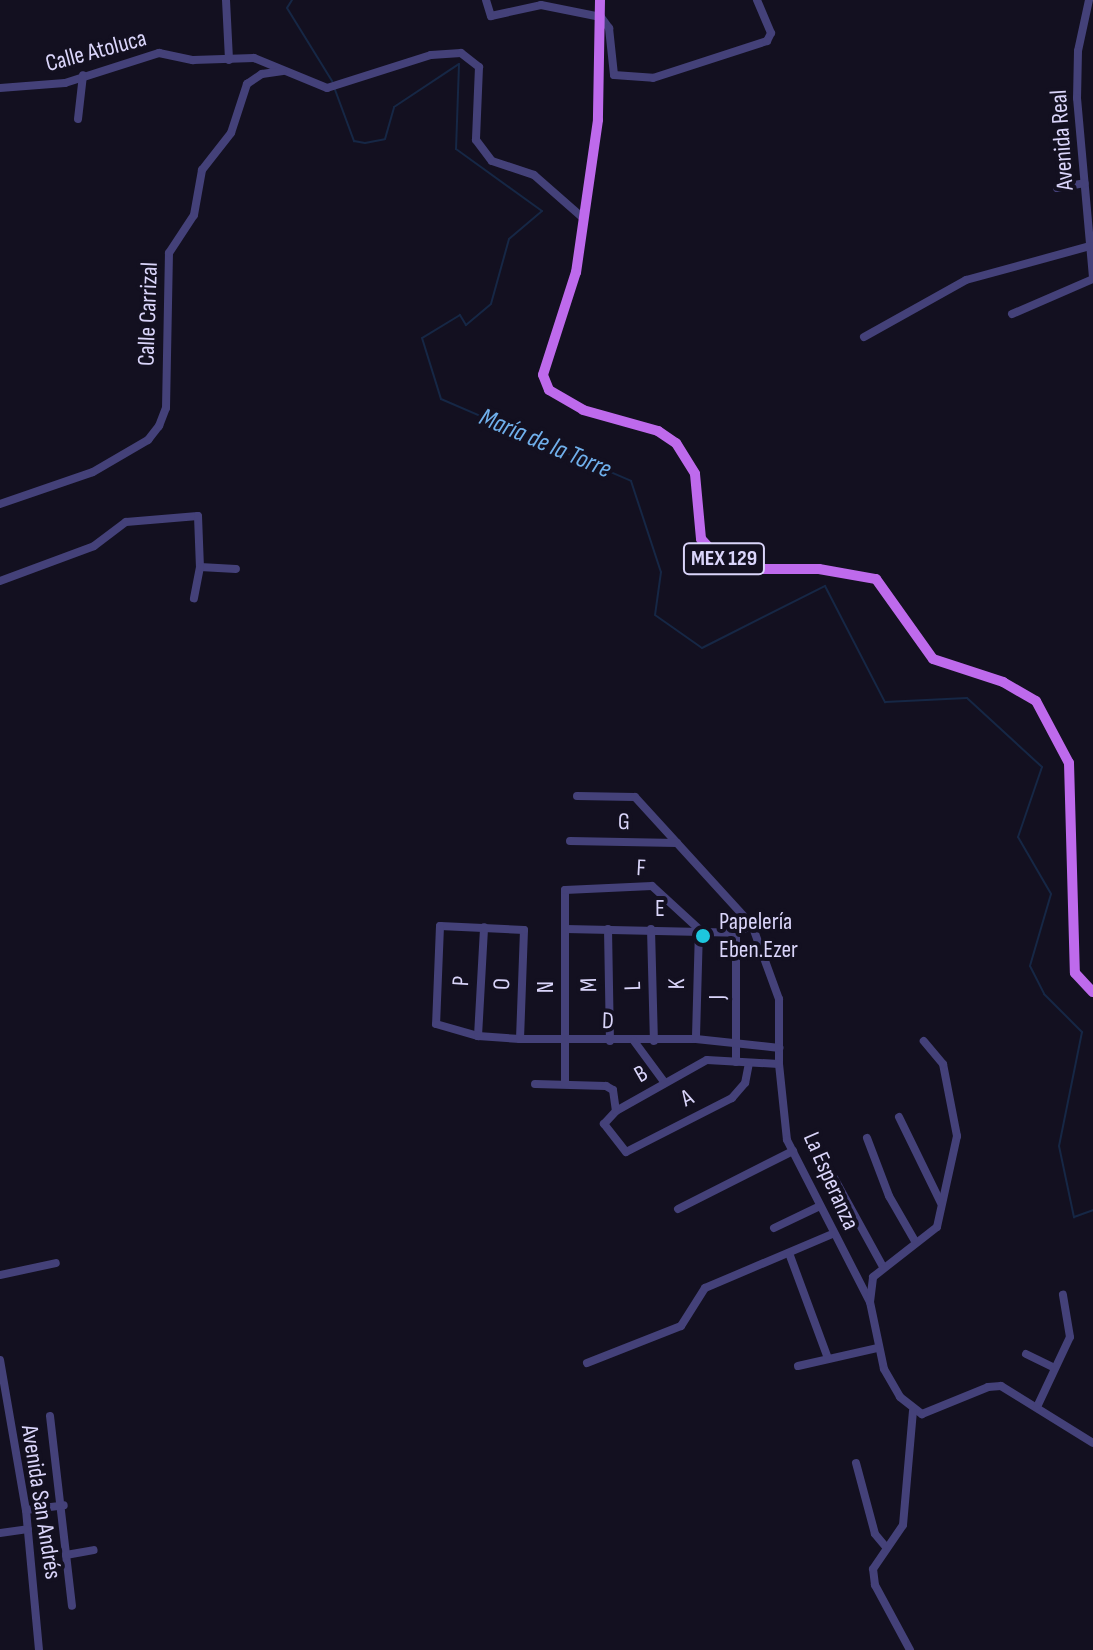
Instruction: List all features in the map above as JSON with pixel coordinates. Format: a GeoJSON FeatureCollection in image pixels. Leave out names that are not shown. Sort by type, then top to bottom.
{"type":"FeatureCollection","features":[{"type":"Feature","properties":{"kind":"main road","name":"MEX 129"},"geometry":{"type":"LineString","coordinates":[[600,0],[598,120],[576,272],[543,375],[549,390],[583,410],[658,431],[676,443],[695,474],[701,539],[716,555],[759,569],[819,569],[876,579],[933,659],[1003,682],[1036,701],[1069,763],[1075,973],[1093,992]]}},
{"type":"Feature","properties":{"kind":"street"},"geometry":{"type":"LineString","coordinates":[[226,0],[229,60]]}},
{"type":"Feature","properties":{"kind":"street"},"geometry":{"type":"LineString","coordinates":[[486,0],[491,16],[541,5],[601,17],[609,28],[614,75],[653,78],[767,41],[771,33],[757,0]]}},
{"type":"Feature","properties":{"kind":"street","name":"Avenida Real"},"geometry":{"type":"LineString","coordinates":[[1089,0],[1077,98],[1089,163],[1085,183],[1093,278]]}},
{"type":"Feature","properties":{"kind":"street","name":"Calle Atoluca"},"geometry":{"type":"LineString","coordinates":[[0,88],[65,83],[159,53],[229,60],[254,58],[327,88],[431,55],[461,53],[479,67],[476,140],[492,161],[534,175],[582,217]]}},
{"type":"Feature","properties":{"kind":"street","name":"Calle Carrizal"},"geometry":{"type":"LineString","coordinates":[[0,504],[93,472],[148,440],[159,426],[166,408],[169,253],[194,215],[202,170],[231,133],[247,84],[262,74],[284,71]]}},
{"type":"Feature","properties":{"kind":"street"},"geometry":{"type":"LineString","coordinates":[[78,119],[83,75]]}},
{"type":"Feature","properties":{"kind":"street"},"geometry":{"type":"LineString","coordinates":[[1057,188],[1085,183]]}},
{"type":"Feature","properties":{"kind":"street"},"geometry":{"type":"LineString","coordinates":[[864,337],[966,280],[1090,246]]}},
{"type":"Feature","properties":{"kind":"street"},"geometry":{"type":"LineString","coordinates":[[1012,314],[1093,278]]}},
{"type":"Feature","properties":{"kind":"street"},"geometry":{"type":"LineString","coordinates":[[0,581],[94,546],[126,522],[165,517],[201,519],[200,567],[194,598]]}},
{"type":"Feature","properties":{"kind":"street"},"geometry":{"type":"LineString","coordinates":[[200,567],[236,569]]}},
{"type":"Feature","properties":{"kind":"street","name":"La Esperanza"},"geometry":{"type":"LineString","coordinates":[[577,796],[635,797],[752,925],[779,999],[779,1064],[787,1140],[818,1207],[870,1302],[884,1369],[913,1411]]}},
{"type":"Feature","properties":{"kind":"street","name":"G"},"geometry":{"type":"LineString","coordinates":[[570,841],[677,843]]}},
{"type":"Feature","properties":{"kind":"street","name":"F"},"geometry":{"type":"LineString","coordinates":[[565,890],[652,886],[699,929]]}},
{"type":"Feature","properties":{"kind":"street","name":"N"},"geometry":{"type":"LineString","coordinates":[[565,890],[565,1084]]}},
{"type":"Feature","properties":{"kind":"street"},"geometry":{"type":"LineString","coordinates":[[736,933],[752,925]]}},
{"type":"Feature","properties":{"kind":"street","name":"D"},"geometry":{"type":"LineString","coordinates":[[484,927],[440,926],[436,1024],[478,1036],[520,1039],[696,1039],[738,1047],[780,1048]]}},
{"type":"Feature","properties":{"kind":"street","name":"O"},"geometry":{"type":"LineString","coordinates":[[484,927],[524,930],[520,1039]]}},
{"type":"Feature","properties":{"kind":"street","name":"P"},"geometry":{"type":"LineString","coordinates":[[478,1036],[484,927]]}},
{"type":"Feature","properties":{"kind":"street","name":"E"},"geometry":{"type":"LineString","coordinates":[[566,929],[699,929],[736,933]]}},
{"type":"Feature","properties":{"kind":"street","name":"M"},"geometry":{"type":"LineString","coordinates":[[608,929],[610,1041]]}},
{"type":"Feature","properties":{"kind":"street","name":"L"},"geometry":{"type":"LineString","coordinates":[[651,929],[654,1041]]}},
{"type":"Feature","properties":{"kind":"street","name":"K"},"geometry":{"type":"LineString","coordinates":[[696,1039],[699,929]]}},
{"type":"Feature","properties":{"kind":"street","name":"J"},"geometry":{"type":"LineString","coordinates":[[736,933],[736,1062]]}},
{"type":"Feature","properties":{"kind":"street"},"geometry":{"type":"LineString","coordinates":[[634,1041],[665,1083]]}},
{"type":"Feature","properties":{"kind":"street"},"geometry":{"type":"LineString","coordinates":[[870,1302],[873,1277],[937,1227],[957,1136],[943,1064],[924,1041]]}},
{"type":"Feature","properties":{"kind":"street","name":"B"},"geometry":{"type":"LineString","coordinates":[[626,1152],[604,1124],[616,1111],[707,1060],[736,1062]]}},
{"type":"Feature","properties":{"kind":"street"},"geometry":{"type":"LineString","coordinates":[[736,1062],[779,1064]]}},
{"type":"Feature","properties":{"kind":"street","name":"A"},"geometry":{"type":"LineString","coordinates":[[626,1152],[732,1098],[745,1083],[749,1063]]}},
{"type":"Feature","properties":{"kind":"street"},"geometry":{"type":"LineString","coordinates":[[535,1084],[613,1090],[616,1111]]}},
{"type":"Feature","properties":{"kind":"street"},"geometry":{"type":"LineString","coordinates":[[899,1117],[942,1204]]}},
{"type":"Feature","properties":{"kind":"street"},"geometry":{"type":"LineString","coordinates":[[867,1138],[889,1196],[916,1243]]}},
{"type":"Feature","properties":{"kind":"street"},"geometry":{"type":"LineString","coordinates":[[678,1209],[793,1151]]}},
{"type":"Feature","properties":{"kind":"street"},"geometry":{"type":"LineString","coordinates":[[827,1165],[883,1267]]}},
{"type":"Feature","properties":{"kind":"street"},"geometry":{"type":"LineString","coordinates":[[774,1228],[818,1207]]}},
{"type":"Feature","properties":{"kind":"street"},"geometry":{"type":"LineString","coordinates":[[587,1363],[681,1326],[705,1288],[744,1268],[832,1234]]}},
{"type":"Feature","properties":{"kind":"street"},"geometry":{"type":"LineString","coordinates":[[789,1253],[827,1356]]}},
{"type":"Feature","properties":{"kind":"street"},"geometry":{"type":"LineString","coordinates":[[0,1275],[56,1263]]}},
{"type":"Feature","properties":{"kind":"street"},"geometry":{"type":"LineString","coordinates":[[1037,1407],[1070,1337],[1063,1295]]}},
{"type":"Feature","properties":{"kind":"street"},"geometry":{"type":"LineString","coordinates":[[798,1366],[827,1356],[878,1348]]}},
{"type":"Feature","properties":{"kind":"street"},"geometry":{"type":"LineString","coordinates":[[1026,1354],[1055,1368]]}},
{"type":"Feature","properties":{"kind":"street","name":"Avenida San Andrés"},"geometry":{"type":"LineString","coordinates":[[0,1360],[2,1397],[26,1510],[39,1650]]}},
{"type":"Feature","properties":{"kind":"street"},"geometry":{"type":"LineString","coordinates":[[910,1650],[875,1585],[873,1569],[903,1525],[913,1411],[935,1412],[988,1387],[1001,1386],[1093,1443]]}},
{"type":"Feature","properties":{"kind":"street"},"geometry":{"type":"LineString","coordinates":[[50,1416],[64,1505],[72,1606]]}},
{"type":"Feature","properties":{"kind":"street"},"geometry":{"type":"LineString","coordinates":[[856,1463],[875,1534],[886,1547]]}},
{"type":"Feature","properties":{"kind":"street"},"geometry":{"type":"LineString","coordinates":[[26,1510],[64,1505]]}},
{"type":"Feature","properties":{"kind":"street"},"geometry":{"type":"LineString","coordinates":[[0,1533],[28,1529]]}},
{"type":"Feature","properties":{"kind":"street"},"geometry":{"type":"LineString","coordinates":[[66,1555],[94,1550]]}},
{"type":"Feature","properties":{"kind":"waterway","name":"María de la Torre"},"geometry":{"type":"LineString","coordinates":[[292,0],[287,8],[332,81]]}},
{"type":"Feature","properties":{"kind":"waterway","name":"María de la Torre"},"geometry":{"type":"LineString","coordinates":[[334,87],[354,141],[365,143],[385,139],[394,107],[459,64],[456,149],[542,211],[509,239],[491,304],[466,325],[460,315],[422,338],[441,399],[631,481],[661,572],[655,615],[702,648],[825,586],[885,702],[967,698],[1042,767],[1018,837],[1051,894],[1030,966],[1044,994],[1082,1032],[1059,1146],[1074,1217],[1093,1210]]}},
{"type":"Feature","properties":{"kind":"place","name":"Papelería Eben.Ezer"},"geometry":{"type":"Point","coordinates":[703,936]}}]}
